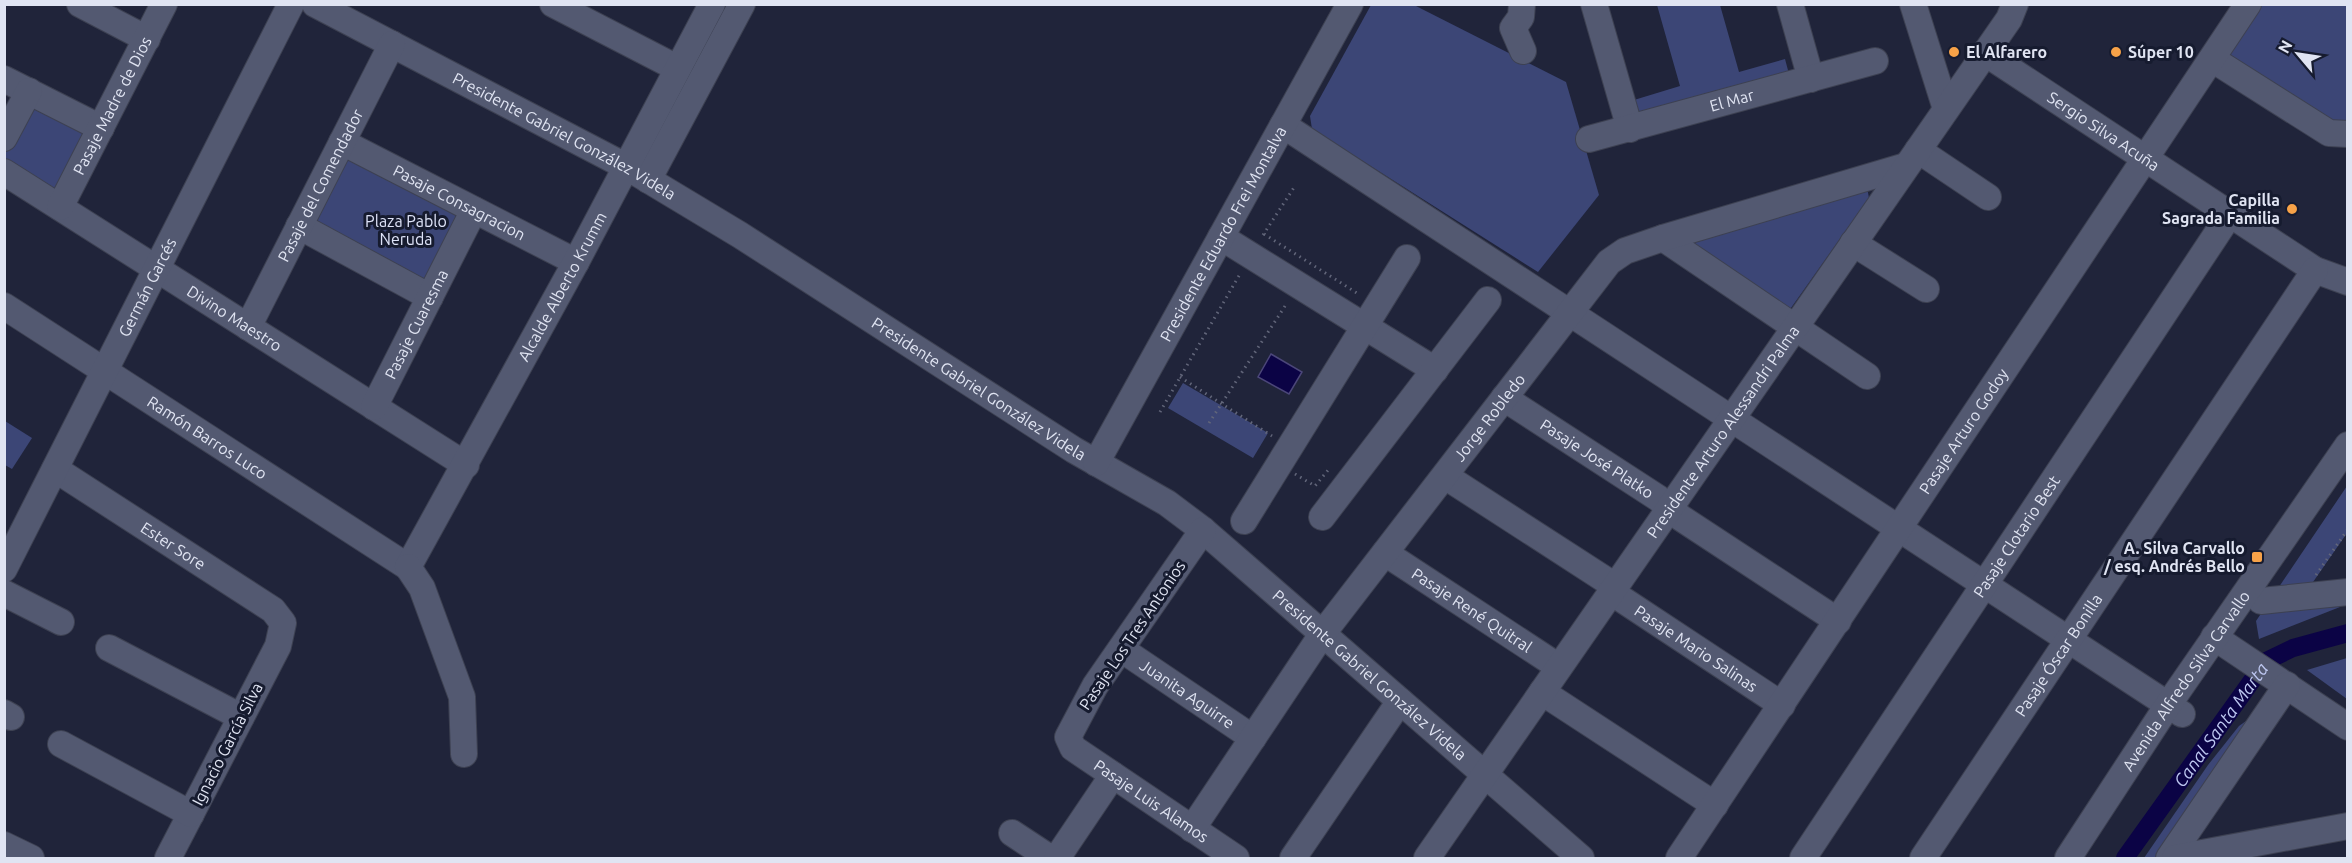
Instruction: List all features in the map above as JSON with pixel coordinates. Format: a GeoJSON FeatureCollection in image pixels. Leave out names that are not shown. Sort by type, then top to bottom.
{"type":"FeatureCollection","features":[{"type":"Feature","properties":{"kind":"street"},"geometry":{"type":"LineString","coordinates":[[80,4],[147,39]]}},
{"type":"Feature","properties":{"kind":"street","name":"Pasaje Madre de Dios"},"geometry":{"type":"LineString","coordinates":[[60,207],[164,4]]}},
{"type":"Feature","properties":{"kind":"street","name":"Germán Garcés"},"geometry":{"type":"LineString","coordinates":[[4,569],[12,534],[55,469],[291,4]]}},
{"type":"Feature","properties":{"kind":"street","name":"Presidente Gabriel González Videla"},"geometry":{"type":"LineString","coordinates":[[315,4],[627,167],[740,235],[1096,463],[1167,503],[1203,530],[1485,774],[1569,854]]}},
{"type":"Feature","properties":{"kind":"street"},"geometry":{"type":"LineString","coordinates":[[553,4],[580,11],[677,68]]}},
{"type":"Feature","properties":{"kind":"street","name":"Alcalde Alberto Krumm"},"geometry":{"type":"LineString","coordinates":[[408,567],[576,262],[712,4]]}},
{"type":"Feature","properties":{"kind":"street"},"geometry":{"type":"LineString","coordinates":[[648,180],[742,4]]}},
{"type":"Feature","properties":{"kind":"street","name":"Presidente Eduardo Frei Montalva"},"geometry":{"type":"LineString","coordinates":[[1096,463],[1350,4]]}},
{"type":"Feature","properties":{"kind":"street"},"geometry":{"type":"LineString","coordinates":[[1522,4],[1521,17],[1513,28],[1523,51]]}},
{"type":"Feature","properties":{"kind":"street"},"geometry":{"type":"LineString","coordinates":[[1594,4],[1630,129]]}},
{"type":"Feature","properties":{"kind":"street"},"geometry":{"type":"LineString","coordinates":[[1790,4],[1811,79]]}},
{"type":"Feature","properties":{"kind":"street"},"geometry":{"type":"LineString","coordinates":[[1913,4],[1946,109]]}},
{"type":"Feature","properties":{"kind":"street","name":"Presidente Arturo Alessandri Palma"},"geometry":{"type":"LineString","coordinates":[[1427,858],[1985,53],[2015,4]]}},
{"type":"Feature","properties":{"kind":"street","name":"Pasaje Arturo Godoy"},"geometry":{"type":"LineString","coordinates":[[1679,858],[2248,4]]}},
{"type":"Feature","properties":{"kind":"street","name":"Pasaje del Comendador"},"geometry":{"type":"LineString","coordinates":[[248,327],[392,44]]}},
{"type":"Feature","properties":{"kind":"street","name":"Sergio Silva Acuña"},"geometry":{"type":"LineString","coordinates":[[1985,53],[2315,270],[2327,277],[2348,282]]}},
{"type":"Feature","properties":{"kind":"street"},"geometry":{"type":"LineString","coordinates":[[2212,58],[2329,133],[2348,134]]}},
{"type":"Feature","properties":{"kind":"street","name":"El Mar"},"geometry":{"type":"LineString","coordinates":[[1589,139],[1875,61]]}},
{"type":"Feature","properties":{"kind":"street"},"geometry":{"type":"LineString","coordinates":[[4,79],[101,128]]}},
{"type":"Feature","properties":{"kind":"street"},"geometry":{"type":"LineString","coordinates":[[4,138],[29,91]]}},
{"type":"Feature","properties":{"kind":"street"},"geometry":{"type":"LineString","coordinates":[[1283,125],[2175,709]]}},
{"type":"Feature","properties":{"kind":"street","name":"Pasaje Consagracion"},"geometry":{"type":"LineString","coordinates":[[342,142],[576,262]]}},
{"type":"Feature","properties":{"kind":"street"},"geometry":{"type":"LineString","coordinates":[[1912,158],[1988,197]]}},
{"type":"Feature","properties":{"kind":"street","name":"Jorge Robledo"},"geometry":{"type":"LineString","coordinates":[[1192,829],[1323,633],[1616,256],[1663,238],[1912,158]]}},
{"type":"Feature","properties":{"kind":"street","name":"Divino Maestro"},"geometry":{"type":"LineString","coordinates":[[4,172],[466,465]]}},
{"type":"Feature","properties":{"kind":"street","name":"Pasaje Cuaresma"},"geometry":{"type":"LineString","coordinates":[[374,407],[474,210]]}},
{"type":"Feature","properties":{"kind":"street","name":"Pasaje Clotario Best"},"geometry":{"type":"LineString","coordinates":[[1803,858],[2230,214]]}},
{"type":"Feature","properties":{"kind":"street"},"geometry":{"type":"LineString","coordinates":[[299,226],[430,297]]}},
{"type":"Feature","properties":{"kind":"street"},"geometry":{"type":"LineString","coordinates":[[1221,237],[1435,370]]}},
{"type":"Feature","properties":{"kind":"street"},"geometry":{"type":"LineString","coordinates":[[1663,238],[1867,376]]}},
{"type":"Feature","properties":{"kind":"street"},"geometry":{"type":"LineString","coordinates":[[1853,243],[1926,289]]}},
{"type":"Feature","properties":{"kind":"street"},"geometry":{"type":"LineString","coordinates":[[1244,520],[1276,438],[1356,321],[1407,258]]}},
{"type":"Feature","properties":{"kind":"street","name":"Pasaje Óscar Bonilla"},"geometry":{"type":"LineString","coordinates":[[1923,858],[2315,270]]}},
{"type":"Feature","properties":{"kind":"street"},"geometry":{"type":"LineString","coordinates":[[1322,517],[1488,300]]}},
{"type":"Feature","properties":{"kind":"street","name":"Ramón Barros Luco"},"geometry":{"type":"LineString","coordinates":[[4,306],[408,567]]}},
{"type":"Feature","properties":{"kind":"street","name":"Pasaje José Platko"},"geometry":{"type":"LineString","coordinates":[[1504,398],[1670,508],[1681,519],[1838,621]]}},
{"type":"Feature","properties":{"kind":"street","name":"Avenida Alfredo Silva Carvallo"},"geometry":{"type":"LineString","coordinates":[[2228,646],[2348,445]]}},
{"type":"Feature","properties":{"kind":"street","name":"Ester Sore"},"geometry":{"type":"LineString","coordinates":[[55,469],[273,610],[281,618],[284,629]]}},
{"type":"Feature","properties":{"kind":"street","name":"Avenida Alfredo Silva Carvallo"},"geometry":{"type":"LineString","coordinates":[[2068,858],[2175,709],[2228,646],[2261,601],[2348,475]]}},
{"type":"Feature","properties":{"kind":"street","name":"Pasaje Mario Salinas"},"geometry":{"type":"LineString","coordinates":[[1445,476],[1782,705]]}},
{"type":"Feature","properties":{"kind":"street","name":"Pasaje Los Tres Antonios"},"geometry":{"type":"LineString","coordinates":[[1068,742],[1069,732],[1085,704],[1203,530]]}},
{"type":"Feature","properties":{"kind":"street","name":"Pasaje René Quitral"},"geometry":{"type":"LineString","coordinates":[[1385,553],[1559,667]]}},
{"type":"Feature","properties":{"kind":"street"},"geometry":{"type":"LineString","coordinates":[[408,567],[422,588],[462,697],[465,754]]}},
{"type":"Feature","properties":{"kind":"street"},"geometry":{"type":"LineString","coordinates":[[2261,601],[2348,592]]}},
{"type":"Feature","properties":{"kind":"street"},"geometry":{"type":"LineString","coordinates":[[4,593],[61,622]]}},
{"type":"Feature","properties":{"kind":"street","name":"Ignacio García Silva"},"geometry":{"type":"LineString","coordinates":[[168,858],[278,646],[284,629]]}},
{"type":"Feature","properties":{"kind":"street"},"geometry":{"type":"LineString","coordinates":[[2228,646],[2344,722]]}},
{"type":"Feature","properties":{"kind":"street"},"geometry":{"type":"LineString","coordinates":[[109,648],[241,717]]}},
{"type":"Feature","properties":{"kind":"street","name":"Juanita Aguirre"},"geometry":{"type":"LineString","coordinates":[[1121,648],[1253,738]]}},
{"type":"Feature","properties":{"kind":"street"},"geometry":{"type":"LineString","coordinates":[[2169,858],[2282,682]]}},
{"type":"Feature","properties":{"kind":"street"},"geometry":{"type":"LineString","coordinates":[[1542,692],[1715,805]]}},
{"type":"Feature","properties":{"kind":"street"},"geometry":{"type":"LineString","coordinates":[[1293,858],[1400,701]]}},
{"type":"Feature","properties":{"kind":"street","name":"Avenida Alfredo Silva Carvallo"},"geometry":{"type":"LineString","coordinates":[[2086,858],[2175,709]]}},
{"type":"Feature","properties":{"kind":"street","name":"Pasaje Luis Alamos"},"geometry":{"type":"LineString","coordinates":[[1068,742],[1073,748],[1236,858]]}},
{"type":"Feature","properties":{"kind":"street"},"geometry":{"type":"LineString","coordinates":[[61,744],[191,814]]}},
{"type":"Feature","properties":{"kind":"street"},"geometry":{"type":"LineString","coordinates":[[1058,858],[1113,775]]}},
{"type":"Feature","properties":{"kind":"street"},"geometry":{"type":"LineString","coordinates":[[2175,858],[2348,826]]}},
{"type":"Feature","properties":{"kind":"street"},"geometry":{"type":"LineString","coordinates":[[1012,832],[1050,858]]}},
{"type":"Feature","properties":{"kind":"street"},"geometry":{"type":"LineString","coordinates":[[4,845],[32,858]]}},
{"type":"Feature","properties":{"kind":"path"},"geometry":{"type":"LineString","coordinates":[[1160,412],[1250,255],[1295,186]]}},
{"type":"Feature","properties":{"kind":"path"},"geometry":{"type":"LineString","coordinates":[[1264,234],[1360,295],[1356,321]]}},
{"type":"Feature","properties":{"kind":"path"},"geometry":{"type":"LineString","coordinates":[[1209,423],[1287,303]]}},
{"type":"Feature","properties":{"kind":"path"},"geometry":{"type":"LineString","coordinates":[[1180,377],[1276,438]]}},
{"type":"Feature","properties":{"kind":"path"},"geometry":{"type":"LineString","coordinates":[[2302,597],[2348,530]]}},
{"type":"Feature","properties":{"kind":"green space"},"geometry":{"type":"Polygon","coordinates":[[[1371,5],[1414,5],[1566,82],[1599,195],[1538,272],[1312,129],[1310,116],[1371,5]]]}},
{"type":"Feature","properties":{"kind":"green space"},"geometry":{"type":"Polygon","coordinates":[[[1657,5],[1720,5],[1739,72],[1785,59],[1789,74],[1639,117],[1634,100],[1680,86],[1657,5]]]}},
{"type":"Feature","properties":{"kind":"green space"},"geometry":{"type":"Polygon","coordinates":[[[2255,5],[2346,5],[2347,130],[2218,59],[2255,5]]]}},
{"type":"Feature","properties":{"kind":"green space"},"geometry":{"type":"Polygon","coordinates":[[[24,105],[88,127],[60,192],[5,168],[4,143],[24,105]]]}},
{"type":"Feature","properties":{"kind":"green space","name":"Plaza Pablo Neruda"},"geometry":{"type":"Polygon","coordinates":[[[339,154],[464,210],[430,286],[308,228],[339,154]]]}},
{"type":"Feature","properties":{"kind":"green space"},"geometry":{"type":"Polygon","coordinates":[[[1867,187],[1869,198],[1786,315],[1682,239],[1867,187]]]}},
{"type":"Feature","properties":{"kind":"green space"},"geometry":{"type":"Polygon","coordinates":[[[1183,383],[1268,433],[1253,458],[1168,408],[1183,383]]]}},
{"type":"Feature","properties":{"kind":"green space"},"geometry":{"type":"Polygon","coordinates":[[[5,421],[32,438],[12,469],[5,465],[5,421]]]}},
{"type":"Feature","properties":{"kind":"green space"},"geometry":{"type":"Polygon","coordinates":[[[2347,486],[2347,533],[2295,608],[2340,607],[2259,639],[2256,621],[2347,486]]]}},
{"type":"Feature","properties":{"kind":"green space"},"geometry":{"type":"Polygon","coordinates":[[[2347,658],[2347,699],[2307,670],[2347,658]]]}},
{"type":"Feature","properties":{"kind":"green space"},"geometry":{"type":"Polygon","coordinates":[[[2271,703],[2165,858],[2144,858],[2208,765],[2239,726],[2271,703]]]}},
{"type":"Feature","properties":{"kind":"shaded area"},"geometry":{"type":"Polygon","coordinates":[[[1271,354],[1302,372],[1289,394],[1258,377],[1271,354]]]}},
{"type":"Feature","properties":{"kind":"waterway","name":"Canal Santa Marta"},"geometry":{"type":"LineString","coordinates":[[2125,858],[2266,661],[2293,648],[2348,633]]}},
{"type":"Feature","properties":{"kind":"place","name":"El Alfarero"},"geometry":{"type":"Point","coordinates":[1954,52]}},
{"type":"Feature","properties":{"kind":"place","name":"Súper 10"},"geometry":{"type":"Point","coordinates":[2116,52]}},
{"type":"Feature","properties":{"kind":"place","name":"Capilla Sagrada Familia"},"geometry":{"type":"Point","coordinates":[2292,209]}},
{"type":"Feature","properties":{"kind":"place","name":"A. Silva Carvallo / esq. Andrés Bello"},"geometry":{"type":"Point","coordinates":[2257,557]}}]}
